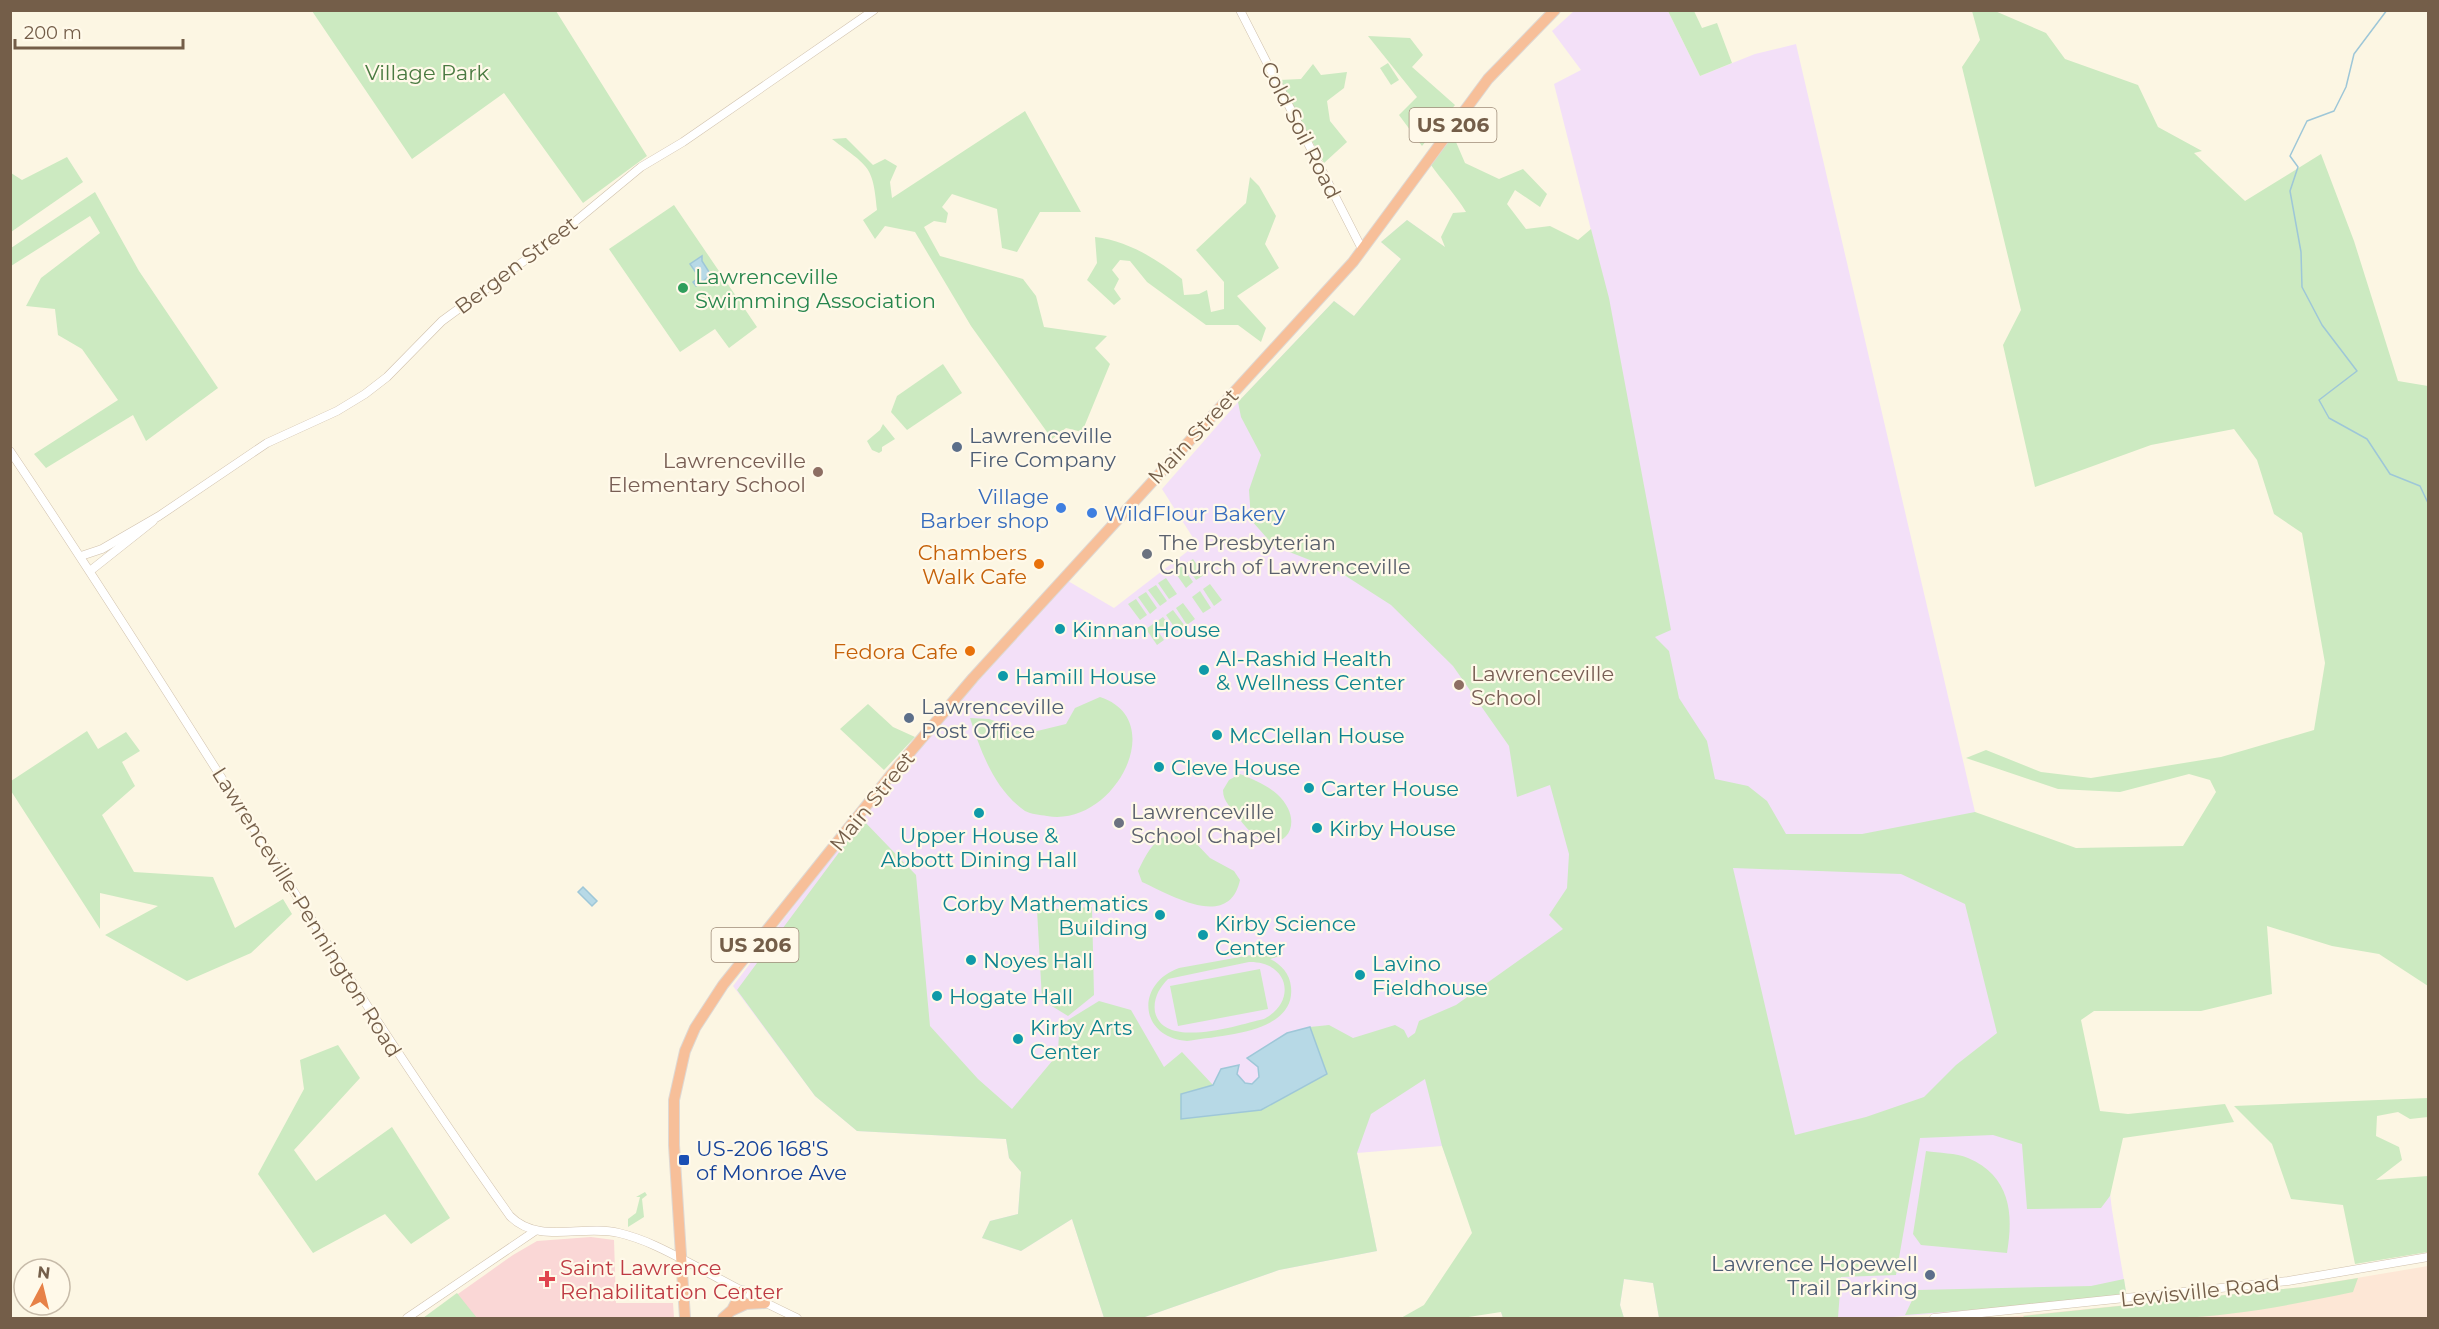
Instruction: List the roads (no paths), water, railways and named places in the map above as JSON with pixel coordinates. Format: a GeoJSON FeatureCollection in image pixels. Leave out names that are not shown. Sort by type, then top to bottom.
{"type":"FeatureCollection","features":[{"type":"Feature","properties":{"kind":"highway","name":"US 206"},"geometry":{"type":"LineString","coordinates":[[1362,249],[1488,79],[1555,10]]}},
{"type":"Feature","properties":{"kind":"highway","name":"Main Street"},"geometry":{"type":"LineString","coordinates":[[682,1259],[674,1145],[674,1100],[685,1051],[709,1006],[890,776],[973,678],[1362,249]]}},
{"type":"Feature","properties":{"kind":"highway","name":"US 206"},"geometry":{"type":"LineString","coordinates":[[682,1259],[685,1318]]}},
{"type":"Feature","properties":{"kind":"highway","name":"US 206"},"geometry":{"type":"LineString","coordinates":[[682,1259],[691,1318]]}},
{"type":"Feature","properties":{"kind":"highway"},"geometry":{"type":"LineString","coordinates":[[732,1310],[742,1292]]}},
{"type":"Feature","properties":{"kind":"highway"},"geometry":{"type":"LineString","coordinates":[[723,1318],[732,1310],[746,1304],[765,1303]]}},
{"type":"Feature","properties":{"kind":"street","name":"Bergen Street"},"geometry":{"type":"LineString","coordinates":[[88,568],[252,452],[337,411],[365,394],[387,377],[442,321],[557,237],[641,167],[683,142],[874,10]]}},
{"type":"Feature","properties":{"kind":"street","name":"Cold Soil Road"},"geometry":{"type":"LineString","coordinates":[[1240,10],[1362,249]]}},
{"type":"Feature","properties":{"kind":"street","name":"Lawrenceville-Pennington Road"},"geometry":{"type":"LineString","coordinates":[[10,452],[81,556],[420,1088],[510,1216],[521,1226],[536,1232]]}},
{"type":"Feature","properties":{"kind":"street","name":"Bergen Street"},"geometry":{"type":"LineString","coordinates":[[81,556],[102,549],[159,516]]}},
{"type":"Feature","properties":{"kind":"street","name":"Bergen Street"},"geometry":{"type":"LineString","coordinates":[[88,568],[102,549]]}},
{"type":"Feature","properties":{"kind":"street"},"geometry":{"type":"LineString","coordinates":[[407,1318],[536,1232],[586,1229],[617,1232],[641,1240],[797,1318]]}},
{"type":"Feature","properties":{"kind":"street","name":"Lewisville Road"},"geometry":{"type":"LineString","coordinates":[[1934,1318],[2277,1282],[2428,1257]]}},
{"type":"Feature","properties":{"kind":"water"},"geometry":{"type":"Polygon","coordinates":[[[702,256],[702,261],[711,275],[696,286],[693,282],[699,277],[690,264],[702,256]]]}},
{"type":"Feature","properties":{"kind":"water"},"geometry":{"type":"Polygon","coordinates":[[[583,887],[597,901],[592,906],[578,892],[583,887]]]}},
{"type":"Feature","properties":{"kind":"water"},"geometry":{"type":"Polygon","coordinates":[[[1310,1027],[1327,1074],[1261,1110],[1181,1119],[1181,1094],[1213,1085],[1221,1069],[1239,1065],[1237,1074],[1245,1083],[1252,1084],[1259,1077],[1258,1067],[1247,1058],[1287,1033],[1310,1027]]]}},
{"type":"Feature","properties":{"kind":"waterway"},"geometry":{"type":"LineString","coordinates":[[2387,10],[2354,54],[2346,87],[2334,111],[2307,121],[2290,156],[2298,167],[2290,191],[2301,252],[2302,287],[2322,325],[2357,371],[2319,400],[2329,418],[2367,439],[2390,474],[2420,486],[2428,503]]}},
{"type":"Feature","properties":{"kind":"place","name":"Lawrenceville Swimming Association"},"geometry":{"type":"Point","coordinates":[683,288]}},
{"type":"Feature","properties":{"kind":"place","name":"Lawrenceville Fire Company"},"geometry":{"type":"Point","coordinates":[957,447]}},
{"type":"Feature","properties":{"kind":"place","name":"Lawrenceville Elementary School"},"geometry":{"type":"Point","coordinates":[818,472]}},
{"type":"Feature","properties":{"kind":"place","name":"Village Barber shop"},"geometry":{"type":"Point","coordinates":[1061,508]}},
{"type":"Feature","properties":{"kind":"place","name":"WildFlour Bakery"},"geometry":{"type":"Point","coordinates":[1092,513]}},
{"type":"Feature","properties":{"kind":"place","name":"The Presbyterian Church of Lawrenceville"},"geometry":{"type":"Point","coordinates":[1147,554]}},
{"type":"Feature","properties":{"kind":"place","name":"Chambers Walk Cafe"},"geometry":{"type":"Point","coordinates":[1039,564]}},
{"type":"Feature","properties":{"kind":"place","name":"Kinnan House"},"geometry":{"type":"Point","coordinates":[1060,629]}},
{"type":"Feature","properties":{"kind":"place","name":"Fedora Cafe"},"geometry":{"type":"Point","coordinates":[970,651]}},
{"type":"Feature","properties":{"kind":"place","name":"Al-Rashid Health & Wellness Center"},"geometry":{"type":"Point","coordinates":[1204,670]}},
{"type":"Feature","properties":{"kind":"place","name":"Hamill House"},"geometry":{"type":"Point","coordinates":[1003,676]}},
{"type":"Feature","properties":{"kind":"place","name":"Lawrenceville School"},"geometry":{"type":"Point","coordinates":[1459,685]}},
{"type":"Feature","properties":{"kind":"place","name":"Lawrenceville Post Office"},"geometry":{"type":"Point","coordinates":[909,718]}},
{"type":"Feature","properties":{"kind":"place","name":"McClellan House"},"geometry":{"type":"Point","coordinates":[1217,735]}},
{"type":"Feature","properties":{"kind":"place","name":"Cleve House"},"geometry":{"type":"Point","coordinates":[1159,767]}},
{"type":"Feature","properties":{"kind":"place","name":"Carter House"},"geometry":{"type":"Point","coordinates":[1309,788]}},
{"type":"Feature","properties":{"kind":"place","name":"Upper House & Abbott Dining Hall"},"geometry":{"type":"Point","coordinates":[979,813]}},
{"type":"Feature","properties":{"kind":"place","name":"Lawrenceville School Chapel"},"geometry":{"type":"Point","coordinates":[1119,823]}},
{"type":"Feature","properties":{"kind":"place","name":"Kirby House"},"geometry":{"type":"Point","coordinates":[1317,828]}},
{"type":"Feature","properties":{"kind":"place","name":"Corby Mathematics Building"},"geometry":{"type":"Point","coordinates":[1160,915]}},
{"type":"Feature","properties":{"kind":"place","name":"Kirby Science Center"},"geometry":{"type":"Point","coordinates":[1203,935]}},
{"type":"Feature","properties":{"kind":"place","name":"Noyes Hall"},"geometry":{"type":"Point","coordinates":[971,960]}},
{"type":"Feature","properties":{"kind":"place","name":"Lavino Fieldhouse"},"geometry":{"type":"Point","coordinates":[1360,975]}},
{"type":"Feature","properties":{"kind":"place","name":"Hogate Hall"},"geometry":{"type":"Point","coordinates":[937,996]}},
{"type":"Feature","properties":{"kind":"place","name":"Kirby Arts Center"},"geometry":{"type":"Point","coordinates":[1018,1039]}},
{"type":"Feature","properties":{"kind":"place","name":"US-206 168'S of Monroe Ave"},"geometry":{"type":"Point","coordinates":[684,1160]}},
{"type":"Feature","properties":{"kind":"place","name":"Lawrence Hopewell Trail Parking"},"geometry":{"type":"Point","coordinates":[1930,1275]}},
{"type":"Feature","properties":{"kind":"place","name":"Saint Lawrence Rehabilitation Center"},"geometry":{"type":"Point","coordinates":[547,1279]}},
{"type":"Feature","properties":{"kind":"park label","name":"Village Park"},"geometry":{"type":"Point","coordinates":[427,72]}}]}
